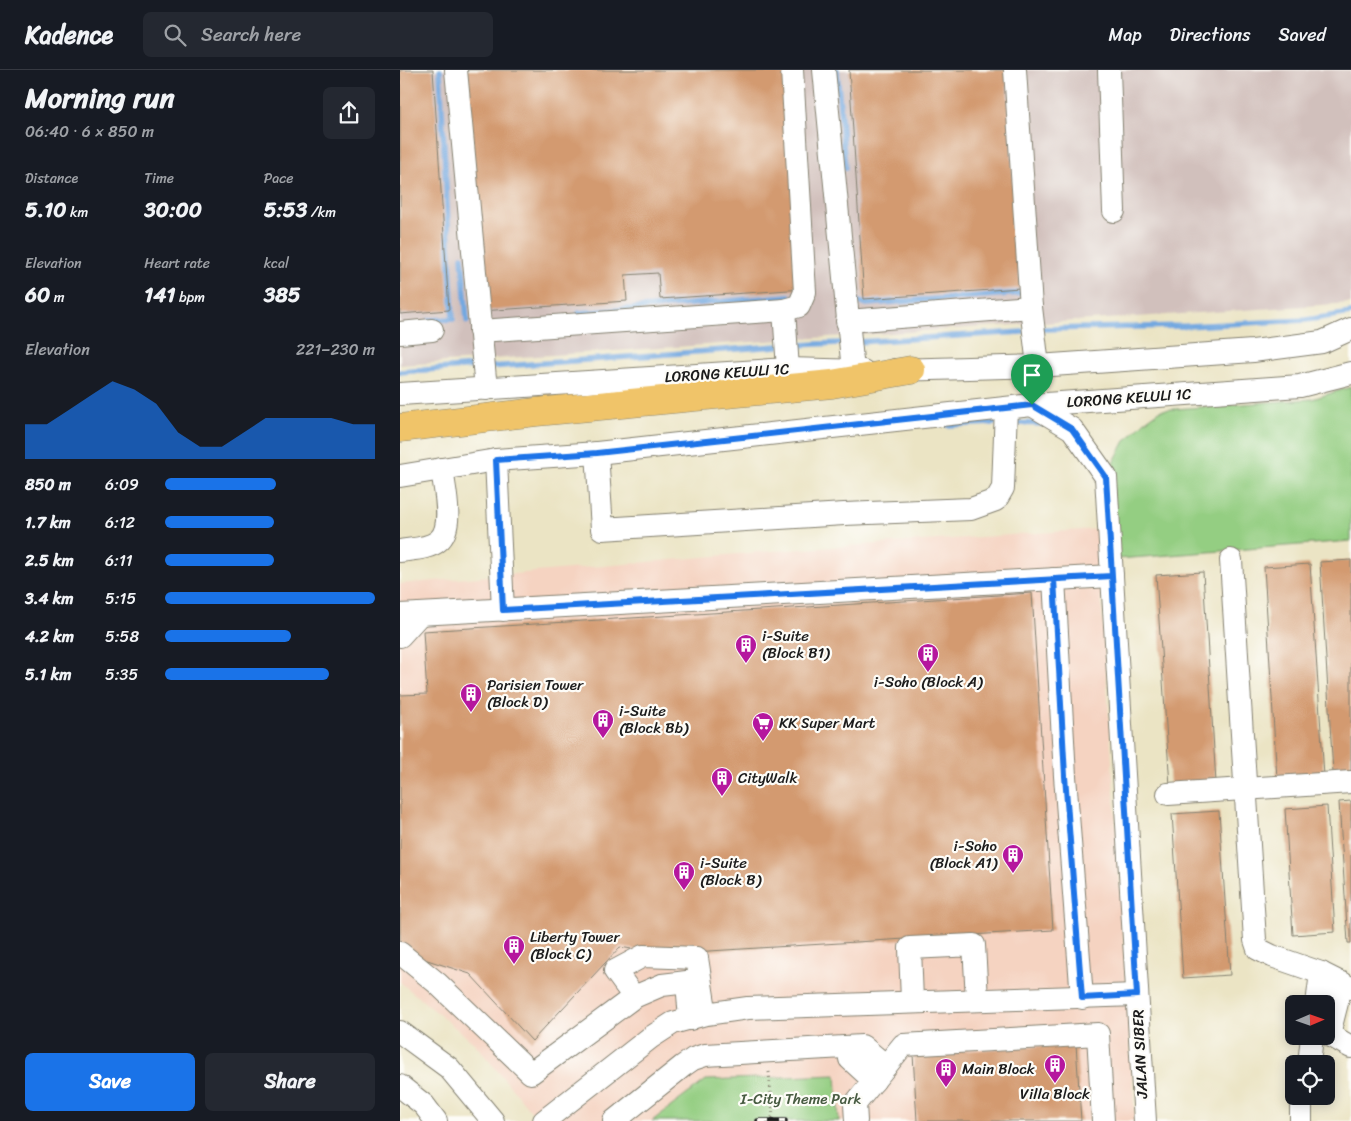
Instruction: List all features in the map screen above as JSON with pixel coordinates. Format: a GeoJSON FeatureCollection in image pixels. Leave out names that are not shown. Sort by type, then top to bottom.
{"type":"FeatureCollection","features":[{"type":"Feature","properties":{"kind":"highway"},"geometry":{"type":"LineString","coordinates":[[400,428],[536,412],[832,384],[911,370]]}},
{"type":"Feature","properties":{"kind":"street"},"geometry":{"type":"LineString","coordinates":[[456,70],[486,389]]}},
{"type":"Feature","properties":{"kind":"street"},"geometry":{"type":"LineString","coordinates":[[480,331],[784,310],[798,306],[803,301],[805,292],[792,70]]}},
{"type":"Feature","properties":{"kind":"street"},"geometry":{"type":"LineString","coordinates":[[824,70],[853,371]]}},
{"type":"Feature","properties":{"kind":"street"},"geometry":{"type":"LineString","coordinates":[[1015,70],[1031,307],[1038,366]]}},
{"type":"Feature","properties":{"kind":"street"},"geometry":{"type":"LineString","coordinates":[[1109,70],[1114,211]]}},
{"type":"Feature","properties":{"kind":"street"},"geometry":{"type":"LineString","coordinates":[[847,321],[1031,307]]}},
{"type":"Feature","properties":{"kind":"street"},"geometry":{"type":"LineString","coordinates":[[784,310],[788,369]]}},
{"type":"Feature","properties":{"kind":"street","name":"LORONG KELULI 1C"},"geometry":{"type":"LineString","coordinates":[[400,394],[788,369],[853,371],[1038,366],[1253,351],[1322,342],[1351,329]]}},
{"type":"Feature","properties":{"kind":"street"},"geometry":{"type":"LineString","coordinates":[[400,333],[432,330]]}},
{"type":"Feature","properties":{"kind":"street","name":"LORONG KELULI 1C"},"geometry":{"type":"LineString","coordinates":[[400,476],[496,460],[597,453],[1032,405],[1300,386],[1351,373]]}},
{"type":"Feature","properties":{"kind":"street","name":"JALAN SIBER"},"geometry":{"type":"LineString","coordinates":[[1032,405],[1072,429],[1106,477],[1145,1121]]}},
{"type":"Feature","properties":{"kind":"street"},"geometry":{"type":"LineString","coordinates":[[597,453],[602,529],[971,509],[996,500],[1003,488],[1006,408]]}},
{"type":"Feature","properties":{"kind":"street"},"geometry":{"type":"LineString","coordinates":[[496,460],[503,610]]}},
{"type":"Feature","properties":{"kind":"street"},"geometry":{"type":"LineString","coordinates":[[400,551],[432,544],[442,536],[448,516],[442,469]]}},
{"type":"Feature","properties":{"kind":"street"},"geometry":{"type":"LineString","coordinates":[[1230,560],[1255,940],[1258,948],[1272,956],[1321,973],[1346,986],[1335,1008]]}},
{"type":"Feature","properties":{"kind":"street"},"geometry":{"type":"LineString","coordinates":[[400,636],[410,615],[503,610],[526,616],[1018,587],[1054,579],[1112,576]]}},
{"type":"Feature","properties":{"kind":"street"},"geometry":{"type":"LineString","coordinates":[[1054,579],[1065,776],[1082,998]]}},
{"type":"Feature","properties":{"kind":"street"},"geometry":{"type":"LineString","coordinates":[[1168,794],[1351,782]]}},
{"type":"Feature","properties":{"kind":"street"},"geometry":{"type":"LineString","coordinates":[[912,1001],[910,948],[974,945],[977,999]]}},
{"type":"Feature","properties":{"kind":"street"},"geometry":{"type":"LineString","coordinates":[[400,953],[437,983],[532,1073],[634,997],[662,985],[687,982],[698,1016]]}},
{"type":"Feature","properties":{"kind":"street"},"geometry":{"type":"LineString","coordinates":[[634,997],[615,971],[643,956],[697,958],[698,1016]]}},
{"type":"Feature","properties":{"kind":"street"},"geometry":{"type":"LineString","coordinates":[[1317,995],[1321,973]]}},
{"type":"Feature","properties":{"kind":"street"},"geometry":{"type":"LineString","coordinates":[[544,1121],[650,1038],[674,1023],[698,1016],[748,1008],[912,1001],[1082,998],[1137,995]]}},
{"type":"Feature","properties":{"kind":"street"},"geometry":{"type":"LineString","coordinates":[[400,1032],[449,1068],[493,1121]]}},
{"type":"Feature","properties":{"kind":"street"},"geometry":{"type":"LineString","coordinates":[[856,1121],[855,1104],[903,1045],[1098,1034],[1103,1121]]}},
{"type":"Feature","properties":{"kind":"street"},"geometry":{"type":"LineString","coordinates":[[1335,1040],[1351,1047]]}},
{"type":"Feature","properties":{"kind":"street"},"geometry":{"type":"LineString","coordinates":[[614,1121],[683,1066],[693,1059],[705,1055],[862,1046],[880,1074]]}},
{"type":"Feature","properties":{"kind":"street"},"geometry":{"type":"LineString","coordinates":[[400,1086],[424,1105],[436,1121]]}},
{"type":"Feature","properties":{"kind":"street"},"geometry":{"type":"LineString","coordinates":[[1301,1105],[1301,1121]]}},
{"type":"Feature","properties":{"kind":"path"},"geometry":{"type":"LineString","coordinates":[[769,1068],[773,1115],[770,1121]]}},
{"type":"Feature","properties":{"kind":"shaded area"},"geometry":{"type":"Polygon","coordinates":[[[400,70],[1351,70],[1351,303],[400,365],[400,70]]]}},
{"type":"Feature","properties":{"kind":"shaded area"},"geometry":{"type":"Polygon","coordinates":[[[1097,529],[1135,1121],[539,1121],[475,1044],[400,982],[400,584],[760,552],[1097,529]]]}},
{"type":"Feature","properties":{"kind":"green space"},"geometry":{"type":"Polygon","coordinates":[[[1351,387],[1351,541],[1118,559],[1111,467],[1125,441],[1144,422],[1161,410],[1312,399],[1351,387]]]}},
{"type":"Feature","properties":{"kind":"green space","name":"I-City Theme Park"},"geometry":{"type":"Polygon","coordinates":[[[836,1075],[839,1121],[652,1121],[706,1080],[836,1075]]]}},
{"type":"Feature","properties":{"kind":"building"},"geometry":{"type":"Polygon","coordinates":[[[400,70],[433,70],[449,310],[400,314],[400,70]]]}},
{"type":"Feature","properties":{"kind":"building"},"geometry":{"type":"Polygon","coordinates":[[[465,70],[788,70],[803,289],[660,299],[658,273],[625,275],[627,301],[481,311],[465,70]]]}},
{"type":"Feature","properties":{"kind":"building"},"geometry":{"type":"Polygon","coordinates":[[[849,70],[1006,70],[1020,288],[864,299],[849,70]]]}},
{"type":"Feature","properties":{"kind":"building"},"geometry":{"type":"Polygon","coordinates":[[[1351,560],[1351,771],[1333,772],[1320,562],[1351,560]]]}},
{"type":"Feature","properties":{"kind":"building"},"geometry":{"type":"Polygon","coordinates":[[[1310,564],[1324,776],[1277,779],[1264,567],[1310,564]]]}},
{"type":"Feature","properties":{"kind":"building"},"geometry":{"type":"Polygon","coordinates":[[[1203,572],[1216,783],[1170,786],[1156,575],[1203,572]]]}},
{"type":"Feature","properties":{"kind":"building","name":"CityWalk"},"geometry":{"type":"Polygon","coordinates":[[[1032,593],[1053,930],[660,954],[620,947],[532,1041],[470,974],[400,951],[400,695],[427,694],[423,631],[1032,593]]]}},
{"type":"Feature","properties":{"kind":"building"},"geometry":{"type":"Polygon","coordinates":[[[1351,801],[1351,943],[1348,943],[1339,802],[1351,801]]]}},
{"type":"Feature","properties":{"kind":"building"},"geometry":{"type":"Polygon","coordinates":[[[1327,806],[1335,932],[1293,935],[1285,809],[1327,806]]]}},
{"type":"Feature","properties":{"kind":"building"},"geometry":{"type":"Polygon","coordinates":[[[1219,811],[1230,975],[1183,978],[1172,814],[1219,811]]]}},
{"type":"Feature","properties":{"kind":"building"},"geometry":{"type":"Polygon","coordinates":[[[1076,1044],[1081,1121],[917,1121],[913,1054],[1076,1044]]]}},
{"type":"Feature","properties":{"kind":"waterway"},"geometry":{"type":"LineString","coordinates":[[430,320],[453,319],[440,70]]}},
{"type":"Feature","properties":{"kind":"waterway"},"geometry":{"type":"LineString","coordinates":[[837,70],[845,168]]}},
{"type":"Feature","properties":{"kind":"waterway"},"geometry":{"type":"LineString","coordinates":[[462,257],[467,321]]}},
{"type":"Feature","properties":{"kind":"waterway"},"geometry":{"type":"LineString","coordinates":[[854,297],[854,301],[867,304],[1025,293]]}},
{"type":"Feature","properties":{"kind":"waterway"},"geometry":{"type":"LineString","coordinates":[[579,313],[789,296]]}},
{"type":"Feature","properties":{"kind":"waterway"},"geometry":{"type":"LineString","coordinates":[[1040,329],[1186,326],[1306,320],[1351,313]]}},
{"type":"Feature","properties":{"kind":"waterway"},"geometry":{"type":"LineString","coordinates":[[857,342],[1023,332]]}},
{"type":"Feature","properties":{"kind":"waterway"},"geometry":{"type":"LineString","coordinates":[[796,345],[840,343]]}},
{"type":"Feature","properties":{"kind":"waterway"},"geometry":{"type":"LineString","coordinates":[[490,367],[778,346]]}},
{"type":"Feature","properties":{"kind":"waterway"},"geometry":{"type":"LineString","coordinates":[[400,372],[475,366]]}},
{"type":"Feature","properties":{"kind":"waterway"},"geometry":{"type":"LineString","coordinates":[[948,425],[994,423]]}},
{"type":"Feature","properties":{"kind":"waterway"},"geometry":{"type":"LineString","coordinates":[[1013,423],[1047,424]]}},
{"type":"Feature","properties":{"kind":"railway"},"geometry":{"type":"LineString","coordinates":[[758,1121],[785,1121]]}},
{"type":"Feature","properties":{"kind":"place","name":"i-Suite (Block B1)"},"geometry":{"type":"Point","coordinates":[746,664]}},
{"type":"Feature","properties":{"kind":"place","name":"i-Soho (Block A)"},"geometry":{"type":"Point","coordinates":[928,673]}},
{"type":"Feature","properties":{"kind":"place","name":"Parisien Tower (Block D)"},"geometry":{"type":"Point","coordinates":[471,713]}},
{"type":"Feature","properties":{"kind":"place","name":"i-Suite (Block Bb)"},"geometry":{"type":"Point","coordinates":[603,739]}},
{"type":"Feature","properties":{"kind":"place","name":"KK Super Mart"},"geometry":{"type":"Point","coordinates":[763,742]}},
{"type":"Feature","properties":{"kind":"place","name":"CityWalk"},"geometry":{"type":"Point","coordinates":[722,797]}},
{"type":"Feature","properties":{"kind":"place","name":"i-Soho (Block A1)"},"geometry":{"type":"Point","coordinates":[1013,874]}},
{"type":"Feature","properties":{"kind":"place","name":"i-Suite (Block B)"},"geometry":{"type":"Point","coordinates":[684,891]}},
{"type":"Feature","properties":{"kind":"place","name":"Liberty Tower (Block C)"},"geometry":{"type":"Point","coordinates":[514,965]}},
{"type":"Feature","properties":{"kind":"place","name":"Villa Block"},"geometry":{"type":"Point","coordinates":[1055,1084]}},
{"type":"Feature","properties":{"kind":"place","name":"Main Block"},"geometry":{"type":"Point","coordinates":[946,1088]}},
{"type":"Feature","properties":{"kind":"route"},"geometry":{"type":"LineString","coordinates":[[1032,405],[597,453],[496,460],[503,610],[1112,576],[1137,995],[1082,998],[1065,776],[1054,579],[1112,576],[1106,477],[1072,429],[1032,405]]}}]}
